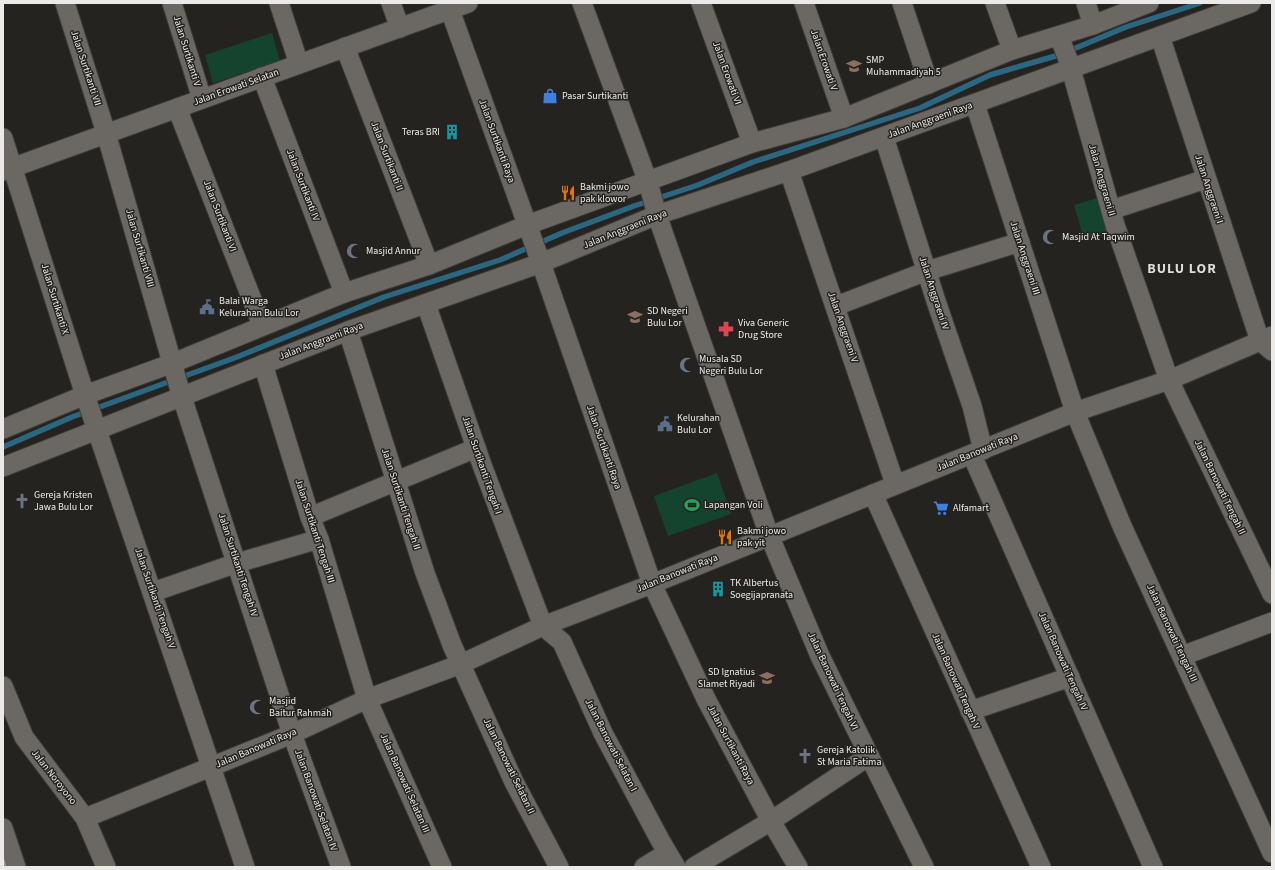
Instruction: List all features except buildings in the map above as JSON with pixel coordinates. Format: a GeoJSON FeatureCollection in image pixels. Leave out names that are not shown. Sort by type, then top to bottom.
{"type":"FeatureCollection","features":[{"type":"Feature","properties":{"kind":"street","name":"Jalan Surtikanti VII"},"geometry":{"type":"LineString","coordinates":[[65,3],[106,133]]}},
{"type":"Feature","properties":{"kind":"street","name":"Jalan Surtikanti V"},"geometry":{"type":"LineString","coordinates":[[172,3],[202,99]]}},
{"type":"Feature","properties":{"kind":"street"},"geometry":{"type":"LineString","coordinates":[[279,3],[299,64]]}},
{"type":"Feature","properties":{"kind":"street"},"geometry":{"type":"LineString","coordinates":[[391,3],[400,28]]}},
{"type":"Feature","properties":{"kind":"street","name":"Jalan Erowati Selatan"},"geometry":{"type":"LineString","coordinates":[[8,169],[468,3]]}},
{"type":"Feature","properties":{"kind":"street"},"geometry":{"type":"LineString","coordinates":[[582,3],[649,184],[656,212],[769,535]]}},
{"type":"Feature","properties":{"kind":"street","name":"Jalan Erowati VI"},"geometry":{"type":"LineString","coordinates":[[702,3],[752,143]]}},
{"type":"Feature","properties":{"kind":"street","name":"Jalan Erowati V"},"geometry":{"type":"LineString","coordinates":[[804,3],[844,118]]}},
{"type":"Feature","properties":{"kind":"street"},"geometry":{"type":"LineString","coordinates":[[902,3],[929,84]]}},
{"type":"Feature","properties":{"kind":"street"},"geometry":{"type":"LineString","coordinates":[[995,3],[1012,50]]}},
{"type":"Feature","properties":{"kind":"street"},"geometry":{"type":"LineString","coordinates":[[1086,3],[1093,25]]}},
{"type":"Feature","properties":{"kind":"street"},"geometry":{"type":"LineString","coordinates":[[3,429],[174,365],[262,325],[344,293],[429,264],[649,184],[752,143],[844,118],[1012,50],[1060,38],[1149,3]]}},
{"type":"Feature","properties":{"kind":"street","name":"Jalan Anggraeni Raya"},"geometry":{"type":"LineString","coordinates":[[3,466],[96,425],[182,395],[348,331],[426,304],[540,260],[656,212],[790,171],[975,104],[1070,65],[1160,36],[1252,3]]}},
{"type":"Feature","properties":{"kind":"street","name":"Jalan Surtikanti Raya"},"geometry":{"type":"LineString","coordinates":[[450,10],[540,260],[652,584],[706,699],[771,821],[798,867]]}},
{"type":"Feature","properties":{"kind":"street","name":"Jalan Anggraeni I"},"geometry":{"type":"LineString","coordinates":[[1160,36],[1206,179],[1268,343]]}},
{"type":"Feature","properties":{"kind":"street","name":"Jalan Anggraeni II"},"geometry":{"type":"LineString","coordinates":[[1060,38],[1070,65],[1111,210],[1169,380]]}},
{"type":"Feature","properties":{"kind":"street","name":"Jalan Surtikanti II"},"geometry":{"type":"LineString","coordinates":[[346,47],[429,264]]}},
{"type":"Feature","properties":{"kind":"street","name":"Jalan Surtikanti IV"},"geometry":{"type":"LineString","coordinates":[[262,78],[344,293]]}},
{"type":"Feature","properties":{"kind":"street","name":"Jalan Anggraeni III"},"geometry":{"type":"LineString","coordinates":[[975,104],[1075,412]]}},
{"type":"Feature","properties":{"kind":"street","name":"Jalan Surtikanti VI"},"geometry":{"type":"LineString","coordinates":[[177,108],[262,325]]}},
{"type":"Feature","properties":{"kind":"street","name":"Jalan Surtikanti VIII"},"geometry":{"type":"LineString","coordinates":[[106,133],[182,395]]}},
{"type":"Feature","properties":{"kind":"street","name":"Jalan Anggraeni IV"},"geometry":{"type":"LineString","coordinates":[[884,137],[972,406],[977,453]]}},
{"type":"Feature","properties":{"kind":"street","name":"Jalan Surtikanti X"},"geometry":{"type":"LineString","coordinates":[[3,138],[8,169],[96,425]]}},
{"type":"Feature","properties":{"kind":"street","name":"Jalan Anggraeni V"},"geometry":{"type":"LineString","coordinates":[[790,171],[895,484]]}},
{"type":"Feature","properties":{"kind":"street"},"geometry":{"type":"LineString","coordinates":[[1111,210],[1206,179]]}},
{"type":"Feature","properties":{"kind":"street"},"geometry":{"type":"LineString","coordinates":[[836,306],[927,271],[1020,242]]}},
{"type":"Feature","properties":{"kind":"street","name":"Jalan Surtikanti Tengah I"},"geometry":{"type":"LineString","coordinates":[[426,304],[512,548],[542,626]]}},
{"type":"Feature","properties":{"kind":"street","name":"Jalan Surtikanti Tengah II"},"geometry":{"type":"LineString","coordinates":[[348,331],[425,572],[461,664]]}},
{"type":"Feature","properties":{"kind":"street","name":"Jalan Banowati Raya"},"geometry":{"type":"LineString","coordinates":[[85,818],[292,734],[368,698],[461,664],[542,626],[652,584],[769,535],[874,494],[895,484],[977,453],[1075,412],[1169,380],[1268,343]]}},
{"type":"Feature","properties":{"kind":"street","name":"Jalan Surtikanti Tengah III"},"geometry":{"type":"LineString","coordinates":[[263,364],[368,698]]}},
{"type":"Feature","properties":{"kind":"street","name":"Jalan Banowati Tengah II"},"geometry":{"type":"LineString","coordinates":[[1169,380],[1272,594]]}},
{"type":"Feature","properties":{"kind":"street","name":"Jalan Surtikanti Tengah IV"},"geometry":{"type":"LineString","coordinates":[[182,395],[292,734]]}},
{"type":"Feature","properties":{"kind":"street","name":"Jalan Banowati Tengah III"},"geometry":{"type":"LineString","coordinates":[[1075,412],[1122,526],[1272,853]]}},
{"type":"Feature","properties":{"kind":"street","name":"Jalan Surtikanti Tengah V"},"geometry":{"type":"LineString","coordinates":[[96,425],[245,867]]}},
{"type":"Feature","properties":{"kind":"street"},"geometry":{"type":"LineString","coordinates":[[310,517],[476,448]]}},
{"type":"Feature","properties":{"kind":"street","name":"Jalan Banowati Tengah IV"},"geometry":{"type":"LineString","coordinates":[[977,453],[1070,677],[1153,867]]}},
{"type":"Feature","properties":{"kind":"street","name":"Jalan Banowati Tengah V"},"geometry":{"type":"LineString","coordinates":[[874,494],[1041,867]]}},
{"type":"Feature","properties":{"kind":"street","name":"Jalan Banowati Tengah VI"},"geometry":{"type":"LineString","coordinates":[[769,535],[820,656],[924,867]]}},
{"type":"Feature","properties":{"kind":"street"},"geometry":{"type":"LineString","coordinates":[[153,592],[237,563],[319,539]]}},
{"type":"Feature","properties":{"kind":"street"},"geometry":{"type":"LineString","coordinates":[[1182,656],[1272,622]]}},
{"type":"Feature","properties":{"kind":"street","name":"Jalan Banowati Selatan I"},"geometry":{"type":"LineString","coordinates":[[542,626],[562,642],[603,733],[672,860]]}},
{"type":"Feature","properties":{"kind":"street","name":"Jalan Banowati Selatan II"},"geometry":{"type":"LineString","coordinates":[[461,664],[553,865]]}},
{"type":"Feature","properties":{"kind":"street"},"geometry":{"type":"LineString","coordinates":[[970,711],[1070,677]]}},
{"type":"Feature","properties":{"kind":"street","name":"Jalan Noroyono"},"geometry":{"type":"LineString","coordinates":[[3,686],[24,737],[85,818],[106,867]]}},
{"type":"Feature","properties":{"kind":"street","name":"Jalan Banowati Selatan III"},"geometry":{"type":"LineString","coordinates":[[368,698],[442,867]]}},
{"type":"Feature","properties":{"kind":"street","name":"Jalan Banowati Selatan IV"},"geometry":{"type":"LineString","coordinates":[[292,734],[341,867]]}},
{"type":"Feature","properties":{"kind":"street"},"geometry":{"type":"LineString","coordinates":[[694,867],[771,821],[870,756]]}},
{"type":"Feature","properties":{"kind":"street"},"geometry":{"type":"LineString","coordinates":[[3,828],[16,867]]}},
{"type":"Feature","properties":{"kind":"street"},"geometry":{"type":"LineString","coordinates":[[644,867],[672,860]]}},
{"type":"Feature","properties":{"kind":"green space"},"geometry":{"type":"Polygon","coordinates":[[[272,33],[280,61],[213,83],[205,55],[272,33]]]}},
{"type":"Feature","properties":{"kind":"green space"},"geometry":{"type":"Polygon","coordinates":[[[1101,197],[1112,233],[1085,242],[1074,205],[1101,197]]]}},
{"type":"Feature","properties":{"kind":"green space","name":"Lapangan Voli"},"geometry":{"type":"Polygon","coordinates":[[[717,473],[731,514],[668,536],[654,496],[717,473]]]}},
{"type":"Feature","properties":{"kind":"waterway"},"geometry":{"type":"LineString","coordinates":[[3,447],[72,417],[237,357],[384,297],[500,260],[562,233],[634,206],[698,185],[753,162],[920,108],[990,75],[1059,55],[1126,27],[1200,3]]}},
{"type":"Feature","properties":{"kind":"railway"},"geometry":{"type":"LineString","coordinates":[[3,860],[5,867]]}},
{"type":"Feature","properties":{"kind":"place","name":"SMP Muhammadiyah 5"},"geometry":{"type":"Point","coordinates":[854,66]}},
{"type":"Feature","properties":{"kind":"place","name":"Pasar Surtikanti"},"geometry":{"type":"Point","coordinates":[550,96]}},
{"type":"Feature","properties":{"kind":"place","name":"Teras BRI"},"geometry":{"type":"Point","coordinates":[452,132]}},
{"type":"Feature","properties":{"kind":"place","name":"Bakmi jowo pak klowor"},"geometry":{"type":"Point","coordinates":[568,193]}},
{"type":"Feature","properties":{"kind":"place","name":"Masjid At Taqwim"},"geometry":{"type":"Point","coordinates":[1050,237]}},
{"type":"Feature","properties":{"kind":"place","name":"Masjid Annur"},"geometry":{"type":"Point","coordinates":[354,251]}},
{"type":"Feature","properties":{"kind":"place","name":"Balai Warga Kelurahan Bulu Lor"},"geometry":{"type":"Point","coordinates":[207,307]}},
{"type":"Feature","properties":{"kind":"place","name":"SD Negeri Bulu Lor"},"geometry":{"type":"Point","coordinates":[635,317]}},
{"type":"Feature","properties":{"kind":"place","name":"Viva Generic Drug Store"},"geometry":{"type":"Point","coordinates":[726,329]}},
{"type":"Feature","properties":{"kind":"place","name":"Musala SD Negeri Bulu Lor"},"geometry":{"type":"Point","coordinates":[687,365]}},
{"type":"Feature","properties":{"kind":"place","name":"Kelurahan Bulu Lor"},"geometry":{"type":"Point","coordinates":[665,424]}},
{"type":"Feature","properties":{"kind":"place","name":"Gereja Kristen Jawa Bulu Lor"},"geometry":{"type":"Point","coordinates":[22,501]}},
{"type":"Feature","properties":{"kind":"place","name":"Lapangan Voli"},"geometry":{"type":"Point","coordinates":[692,505]}},
{"type":"Feature","properties":{"kind":"place","name":"Alfamart"},"geometry":{"type":"Point","coordinates":[941,508]}},
{"type":"Feature","properties":{"kind":"place","name":"Bakmi jowo pak yit"},"geometry":{"type":"Point","coordinates":[725,537]}},
{"type":"Feature","properties":{"kind":"place","name":"TK Albertus Soegijapranata"},"geometry":{"type":"Point","coordinates":[718,589]}},
{"type":"Feature","properties":{"kind":"place","name":"SD Ignatius Slamet Riyadi"},"geometry":{"type":"Point","coordinates":[767,678]}},
{"type":"Feature","properties":{"kind":"place","name":"Masjid Baitur Rahmah"},"geometry":{"type":"Point","coordinates":[257,707]}},
{"type":"Feature","properties":{"kind":"place","name":"Gereja Katolik St Maria Fatima"},"geometry":{"type":"Point","coordinates":[805,756]}},
{"type":"Feature","properties":{"kind":"district","name":"BULU LOR"},"geometry":{"type":"Point","coordinates":[1182,269]}}]}
